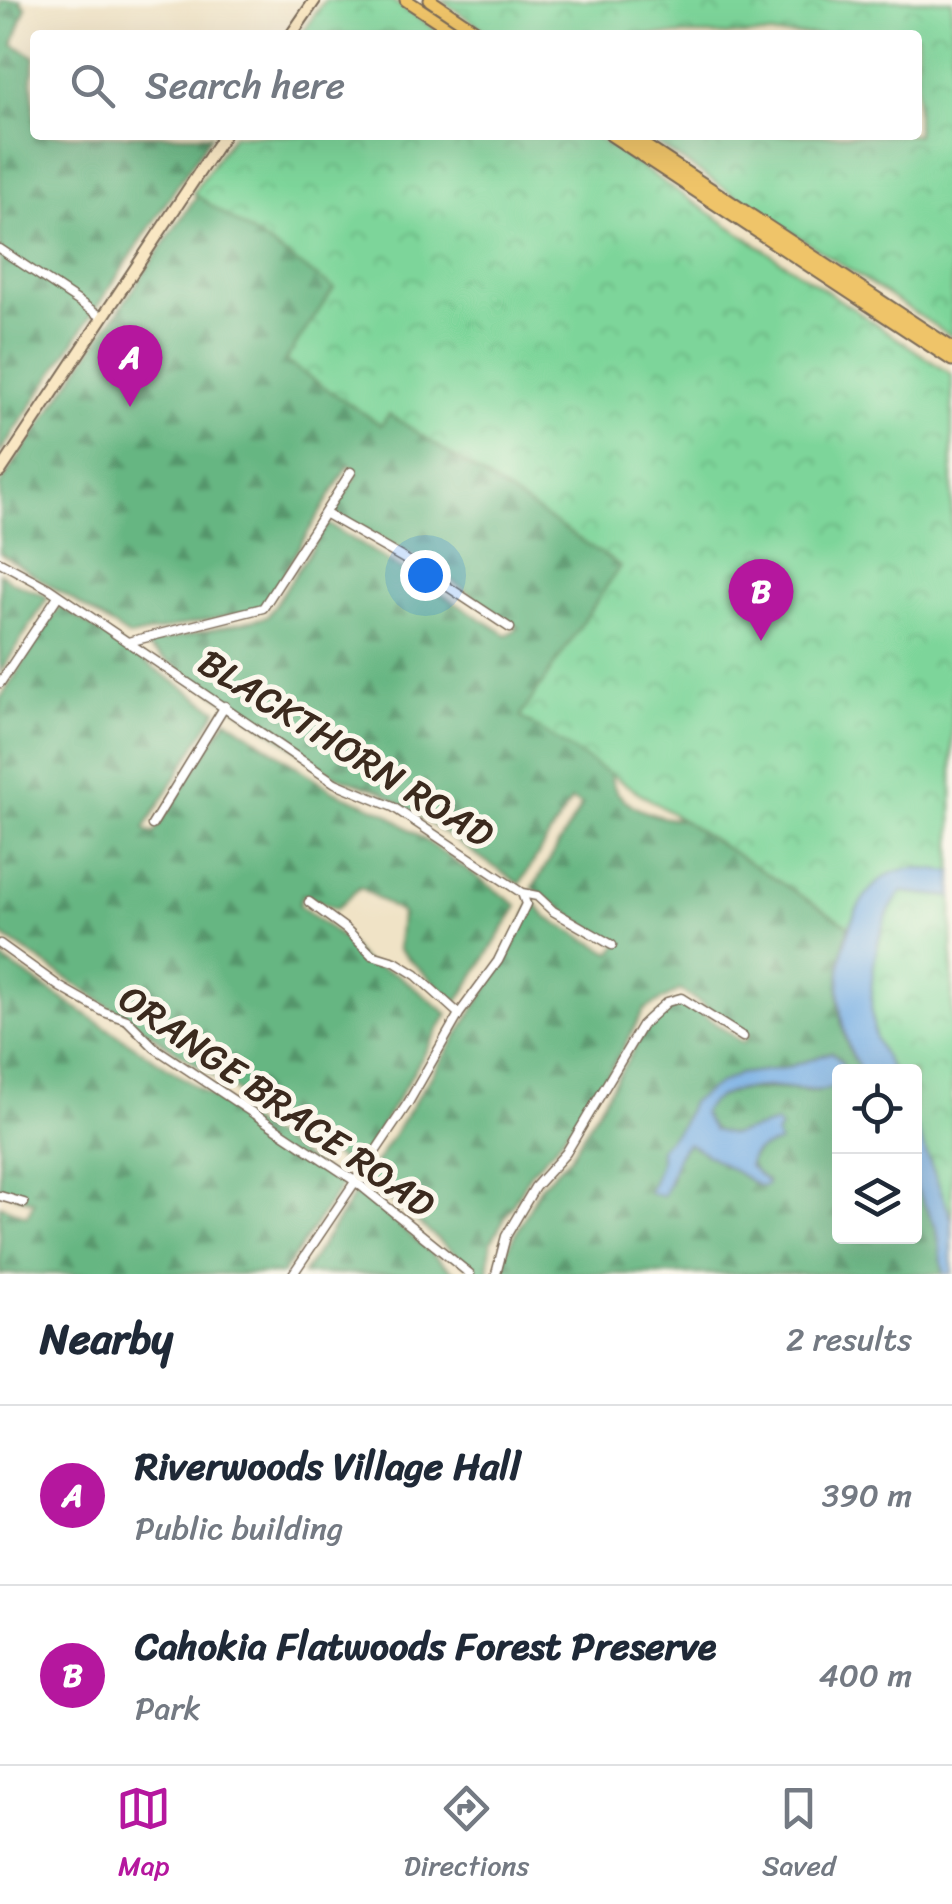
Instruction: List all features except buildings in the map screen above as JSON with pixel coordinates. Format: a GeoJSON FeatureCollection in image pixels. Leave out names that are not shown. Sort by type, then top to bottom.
{"type":"FeatureCollection","features":[{"type":"Feature","properties":{"kind":"main road"},"geometry":{"type":"LineString","coordinates":[[406,0],[451,30]]}},
{"type":"Feature","properties":{"kind":"main road"},"geometry":{"type":"LineString","coordinates":[[430,0],[475,30]]}},
{"type":"Feature","properties":{"kind":"main road"},"geometry":{"type":"LineString","coordinates":[[619,140],[952,360]]}},
{"type":"Feature","properties":{"kind":"main road"},"geometry":{"type":"LineString","coordinates":[[637,140],[952,348]]}},
{"type":"Feature","properties":{"kind":"street"},"geometry":{"type":"LineString","coordinates":[[294,30],[315,0]]}},
{"type":"Feature","properties":{"kind":"street"},"geometry":{"type":"LineString","coordinates":[[0,472],[5,455],[221,140]]}},
{"type":"Feature","properties":{"kind":"street"},"geometry":{"type":"LineString","coordinates":[[0,249],[102,317]]}},
{"type":"Feature","properties":{"kind":"street"},"geometry":{"type":"LineString","coordinates":[[128,642],[263,608],[350,472]]}},
{"type":"Feature","properties":{"kind":"street"},"geometry":{"type":"LineString","coordinates":[[326,514],[416,564],[510,628]]}},
{"type":"Feature","properties":{"kind":"street","name":"BLACKTHORN ROAD"},"geometry":{"type":"LineString","coordinates":[[0,562],[128,642],[335,783],[393,806],[522,893],[537,896],[552,911],[612,945]]}},
{"type":"Feature","properties":{"kind":"street"},"geometry":{"type":"LineString","coordinates":[[0,684],[58,596]]}},
{"type":"Feature","properties":{"kind":"street"},"geometry":{"type":"LineString","coordinates":[[152,825],[225,706]]}},
{"type":"Feature","properties":{"kind":"street"},"geometry":{"type":"LineString","coordinates":[[293,1274],[408,1102],[459,1014],[502,954],[526,904],[522,893]]}},
{"type":"Feature","properties":{"kind":"street"},"geometry":{"type":"LineString","coordinates":[[309,902],[346,928],[372,955],[396,962],[416,974],[459,1014]]}},
{"type":"Feature","properties":{"kind":"street","name":"ORANGE BRACE ROAD"},"geometry":{"type":"LineString","coordinates":[[0,944],[60,987],[126,1020],[155,1048],[356,1180],[470,1274]]}},
{"type":"Feature","properties":{"kind":"street"},"geometry":{"type":"LineString","coordinates":[[496,1274],[506,1236],[534,1187],[566,1153],[642,1025],[672,999],[682,998],[743,1037]]}},
{"type":"Feature","properties":{"kind":"street"},"geometry":{"type":"LineString","coordinates":[[0,1196],[24,1204]]}},
{"type":"Feature","properties":{"kind":"green space"},"geometry":{"type":"Polygon","coordinates":[[[0,0],[21,0],[26,6],[13,44],[30,54],[30,140],[208,140],[0,453],[0,0]]]}},
{"type":"Feature","properties":{"kind":"green space"},"geometry":{"type":"Polygon","coordinates":[[[325,0],[391,0],[436,30],[304,30],[325,0]]]}},
{"type":"Feature","properties":{"kind":"green space"},"geometry":{"type":"Polygon","coordinates":[[[441,0],[952,0],[952,337],[651,140],[922,140],[922,30],[485,30],[441,0]]]}},
{"type":"Feature","properties":{"kind":"green space"},"geometry":{"type":"Polygon","coordinates":[[[230,140],[600,140],[952,375],[952,1274],[922,1189],[922,1064],[866,1064],[852,928],[520,717],[620,566],[389,414],[381,425],[285,361],[334,288],[193,193],[230,140]]]}},
{"type":"Feature","properties":{"kind":"green space"},"geometry":{"type":"Polygon","coordinates":[[[235,140],[243,140],[952,872],[848,928],[839,1002],[845,1038],[857,1064],[842,1064],[832,1052],[786,1068],[739,1074],[685,1114],[681,1126],[660,1148],[670,1183],[676,1157],[688,1143],[759,1186],[767,1181],[754,1172],[749,1160],[780,1128],[777,1124],[724,1134],[708,1124],[702,1113],[710,1102],[738,1091],[818,1092],[832,1082],[832,1244],[922,1244],[922,1199],[937,1230],[944,1274],[502,1274],[503,1258],[541,1186],[570,1157],[650,1022],[678,1003],[695,1009],[743,1043],[749,1035],[680,990],[644,1010],[612,1068],[555,1147],[531,1172],[491,1242],[488,1274],[480,1274],[365,1179],[511,952],[533,901],[546,917],[611,953],[620,943],[579,921],[533,888],[582,805],[571,800],[520,884],[381,791],[336,776],[144,645],[267,617],[328,524],[507,635],[518,628],[425,562],[333,513],[358,474],[349,464],[263,608],[130,637],[0,553],[0,485],[235,140]],[[608,760],[615,788],[623,798],[658,816],[686,819],[608,760]]]}},
{"type":"Feature","properties":{"kind":"green space"},"geometry":{"type":"Polygon","coordinates":[[[0,573],[48,597],[0,673],[0,573]]]}},
{"type":"Feature","properties":{"kind":"green space"},"geometry":{"type":"Polygon","coordinates":[[[60,606],[217,710],[144,829],[154,834],[227,719],[333,791],[385,812],[518,906],[457,1003],[398,949],[401,913],[360,887],[336,909],[303,894],[299,905],[346,941],[364,962],[397,974],[448,1014],[355,1170],[0,934],[0,699],[60,606]]]}},
{"type":"Feature","properties":{"kind":"green space"},"geometry":{"type":"Polygon","coordinates":[[[0,958],[343,1183],[282,1274],[0,1274],[0,1205],[27,1216],[34,1202],[0,1189],[0,958]]]}},
{"type":"Feature","properties":{"kind":"green space"},"geometry":{"type":"Polygon","coordinates":[[[357,1190],[456,1274],[303,1274],[357,1190]]]}},
{"type":"Feature","properties":{"kind":"water"},"geometry":{"type":"Polygon","coordinates":[[[900,870],[952,872],[952,897],[902,892],[892,906],[879,941],[871,1001],[875,1036],[888,1064],[858,1064],[842,1023],[839,995],[846,937],[856,910],[872,889],[900,870]]]}},
{"type":"Feature","properties":{"kind":"water"},"geometry":{"type":"Polygon","coordinates":[[[832,1052],[842,1063],[832,1064],[832,1086],[824,1090],[741,1090],[717,1098],[702,1113],[713,1130],[731,1135],[777,1123],[779,1143],[759,1150],[750,1160],[749,1166],[767,1182],[766,1186],[759,1186],[688,1143],[679,1154],[663,1196],[649,1193],[660,1163],[660,1148],[681,1126],[691,1102],[739,1074],[786,1068],[832,1052]]]}},
{"type":"Feature","properties":{"kind":"water"},"geometry":{"type":"Polygon","coordinates":[[[922,1141],[952,1220],[952,1274],[944,1274],[937,1230],[922,1199],[922,1141]]]}},
{"type":"Feature","properties":{"kind":"place","name":"Riverwoods Village Hall"},"geometry":{"type":"Point","coordinates":[130,407]}},
{"type":"Feature","properties":{"kind":"place","name":"Cahokia Flatwoods Forest Preserve"},"geometry":{"type":"Point","coordinates":[761,641]}}]}
